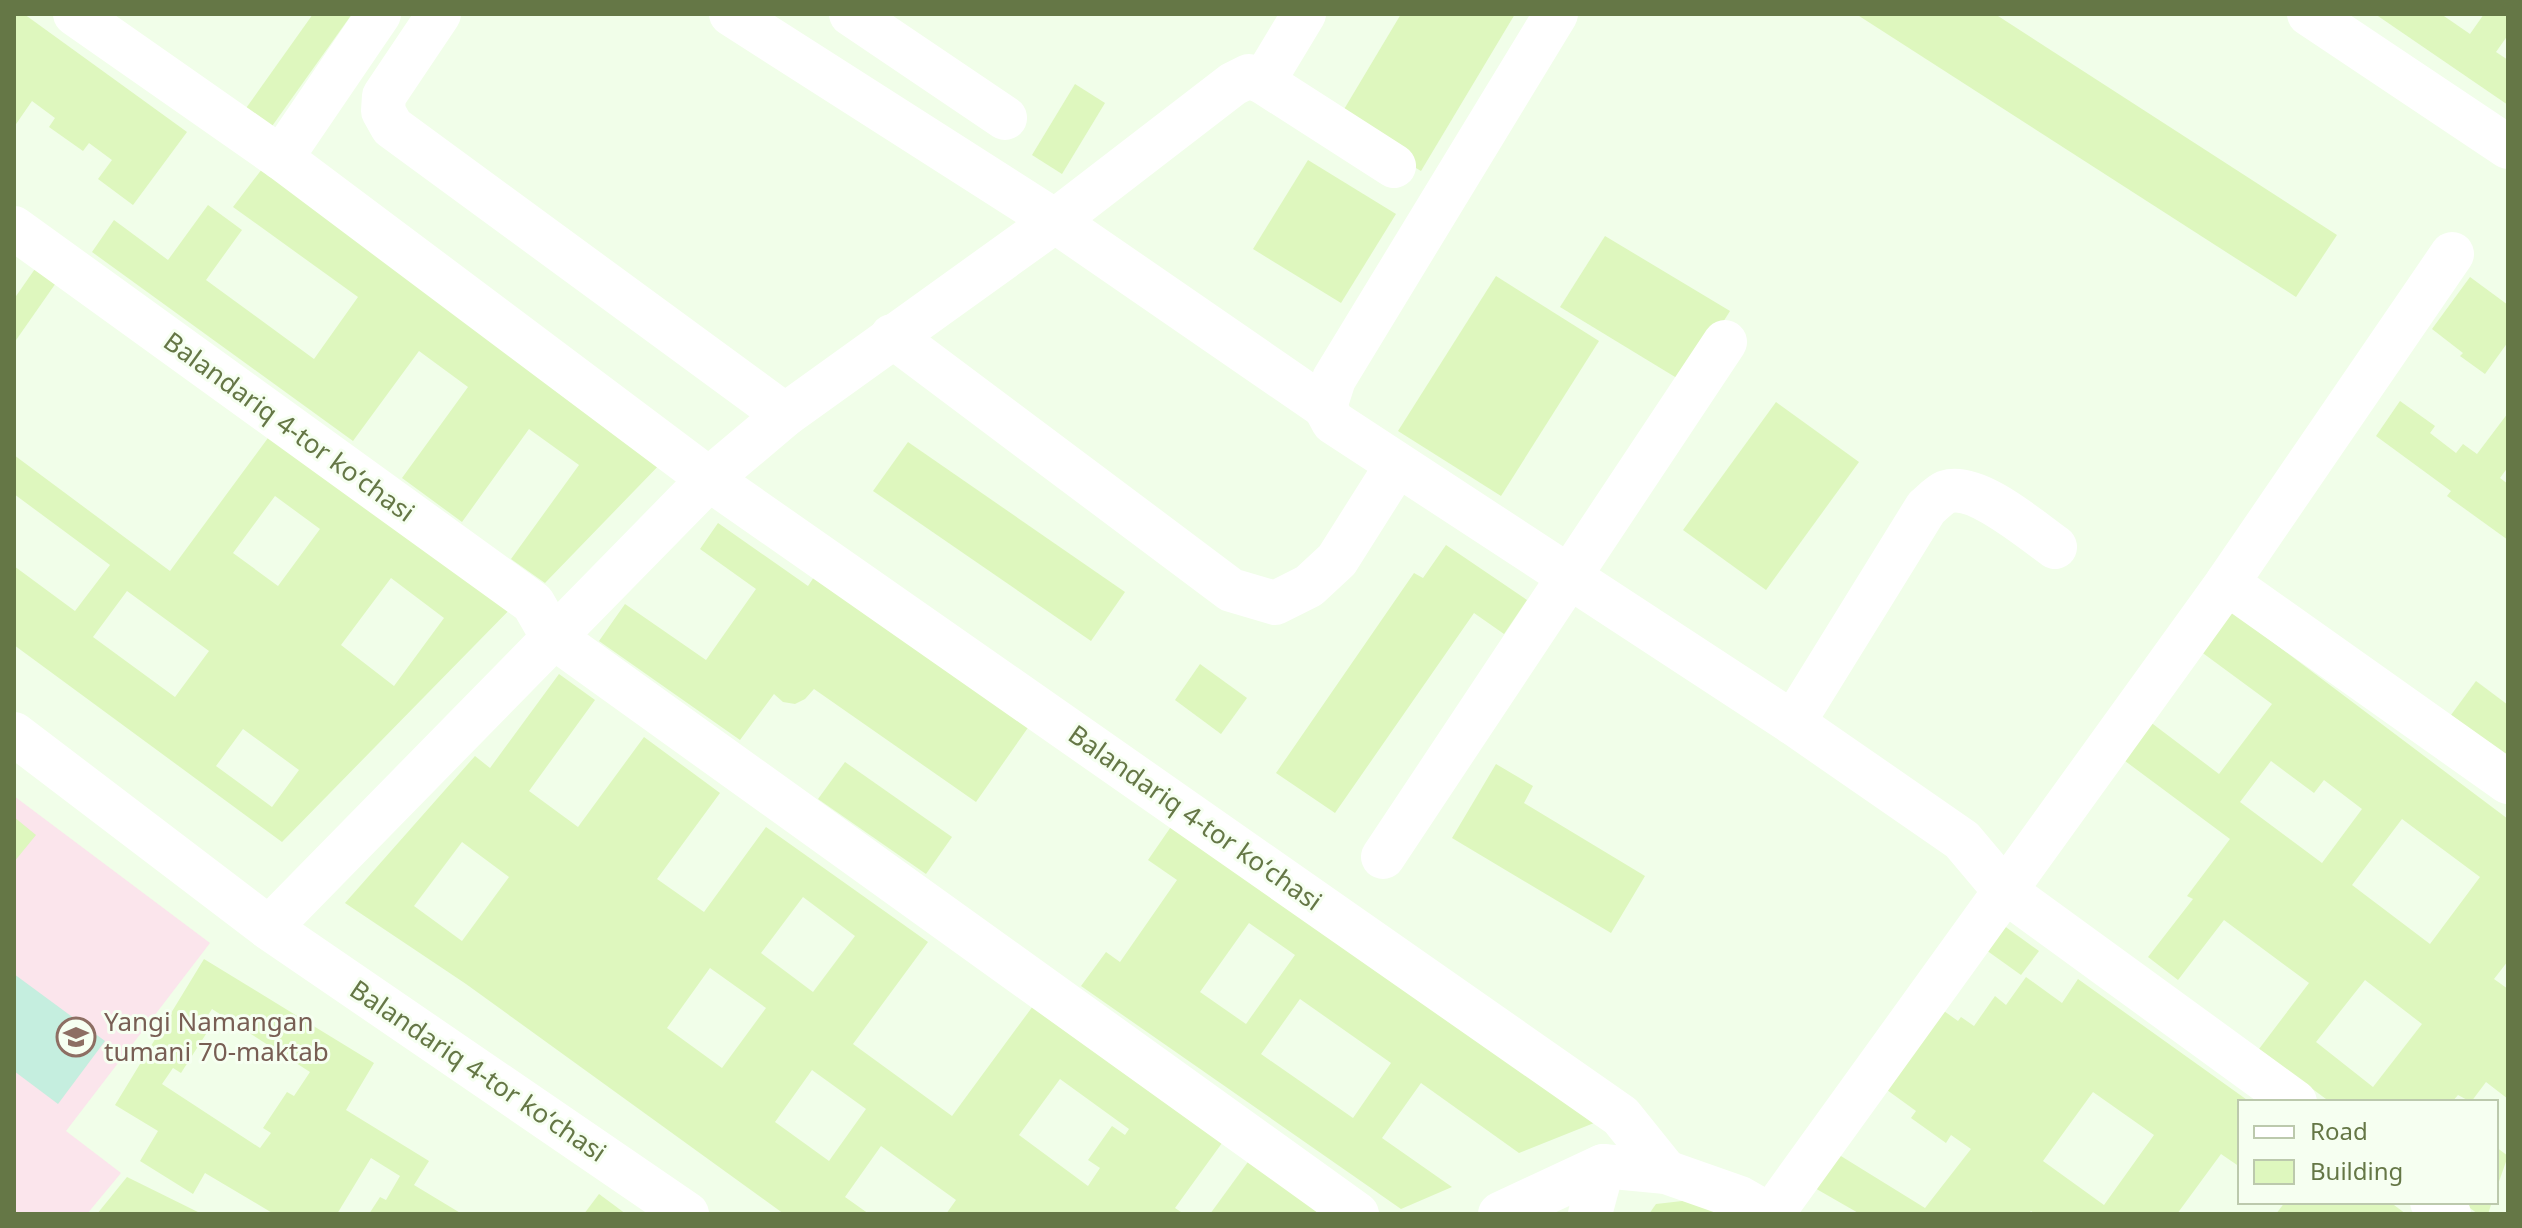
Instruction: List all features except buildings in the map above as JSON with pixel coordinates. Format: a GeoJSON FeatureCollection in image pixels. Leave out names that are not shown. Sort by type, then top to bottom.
{"type":"FeatureCollection","features":[{"type":"Feature","properties":{"kind":"street","name":"Balandariq 4-tor koʻchasi"},"geometry":{"type":"LineString","coordinates":[[75,14],[281,158],[709,479],[1621,1116],[1666,1172]]}},
{"type":"Feature","properties":{"kind":"street"},"geometry":{"type":"LineString","coordinates":[[281,158],[379,14]]}},
{"type":"Feature","properties":{"kind":"street"},"geometry":{"type":"LineString","coordinates":[[439,14],[384,96],[383,111],[392,127],[785,415]]}},
{"type":"Feature","properties":{"kind":"street"},"geometry":{"type":"LineString","coordinates":[[731,14],[1055,221],[1325,407],[1333,422],[1793,723],[1962,840],[2005,891],[2292,1100]]}},
{"type":"Feature","properties":{"kind":"street"},"geometry":{"type":"LineString","coordinates":[[1263,82],[1304,14]]}},
{"type":"Feature","properties":{"kind":"street"},"geometry":{"type":"LineString","coordinates":[[1325,407],[1334,379],[1556,14]]}},
{"type":"Feature","properties":{"kind":"street"},"geometry":{"type":"LineString","coordinates":[[2309,14],[2508,147]]}},
{"type":"Feature","properties":{"kind":"street"},"geometry":{"type":"LineString","coordinates":[[861,17],[1005,118]]}},
{"type":"Feature","properties":{"kind":"street"},"geometry":{"type":"LineString","coordinates":[[269,928],[709,479],[785,415],[1055,221],[1233,84],[1249,76],[1263,82],[1394,166]]}},
{"type":"Feature","properties":{"kind":"street","name":"Balandariq 4-tor koʻchasi"},"geometry":{"type":"LineString","coordinates":[[14,228],[533,603],[552,636],[1357,1214]]}},
{"type":"Feature","properties":{"kind":"street"},"geometry":{"type":"LineString","coordinates":[[1500,1214],[1603,1166],[1666,1172],[1740,1198],[1770,1214],[2227,583],[2452,254]]}},
{"type":"Feature","properties":{"kind":"street"},"geometry":{"type":"LineString","coordinates":[[892,336],[1231,590],[1275,603],[1309,586],[1337,560],[1397,465]]}},
{"type":"Feature","properties":{"kind":"street"},"geometry":{"type":"LineString","coordinates":[[1383,857],[1725,342]]}},
{"type":"Feature","properties":{"kind":"street"},"geometry":{"type":"LineString","coordinates":[[1793,723],[1926,508],[1944,492],[1978,495],[2055,547]]}},
{"type":"Feature","properties":{"kind":"street"},"geometry":{"type":"LineString","coordinates":[[2227,583],[2508,782]]}},
{"type":"Feature","properties":{"kind":"street","name":"Balandariq 4-tor koʻchasi"},"geometry":{"type":"LineString","coordinates":[[14,734],[269,928],[687,1214]]}},
{"type":"Feature","properties":{"kind":"street"},"geometry":{"type":"LineString","coordinates":[[1590,1214],[1603,1166]]}},
{"type":"Feature","properties":{"kind":"shaded area","name":"Yangi Namangan tumani 70-maktab"},"geometry":{"type":"Polygon","coordinates":[[[14,796],[210,943],[66,1131],[121,1173],[87,1214],[14,1214],[14,796]]]}},
{"type":"Feature","properties":{"kind":"green space"},"geometry":{"type":"Polygon","coordinates":[[[14,974],[105,1041],[58,1104],[14,1071],[14,974]]]}},
{"type":"Feature","properties":{"kind":"place","name":"Yangi Namangan tumani 70-maktab"},"geometry":{"type":"Point","coordinates":[76,1037]}}]}
